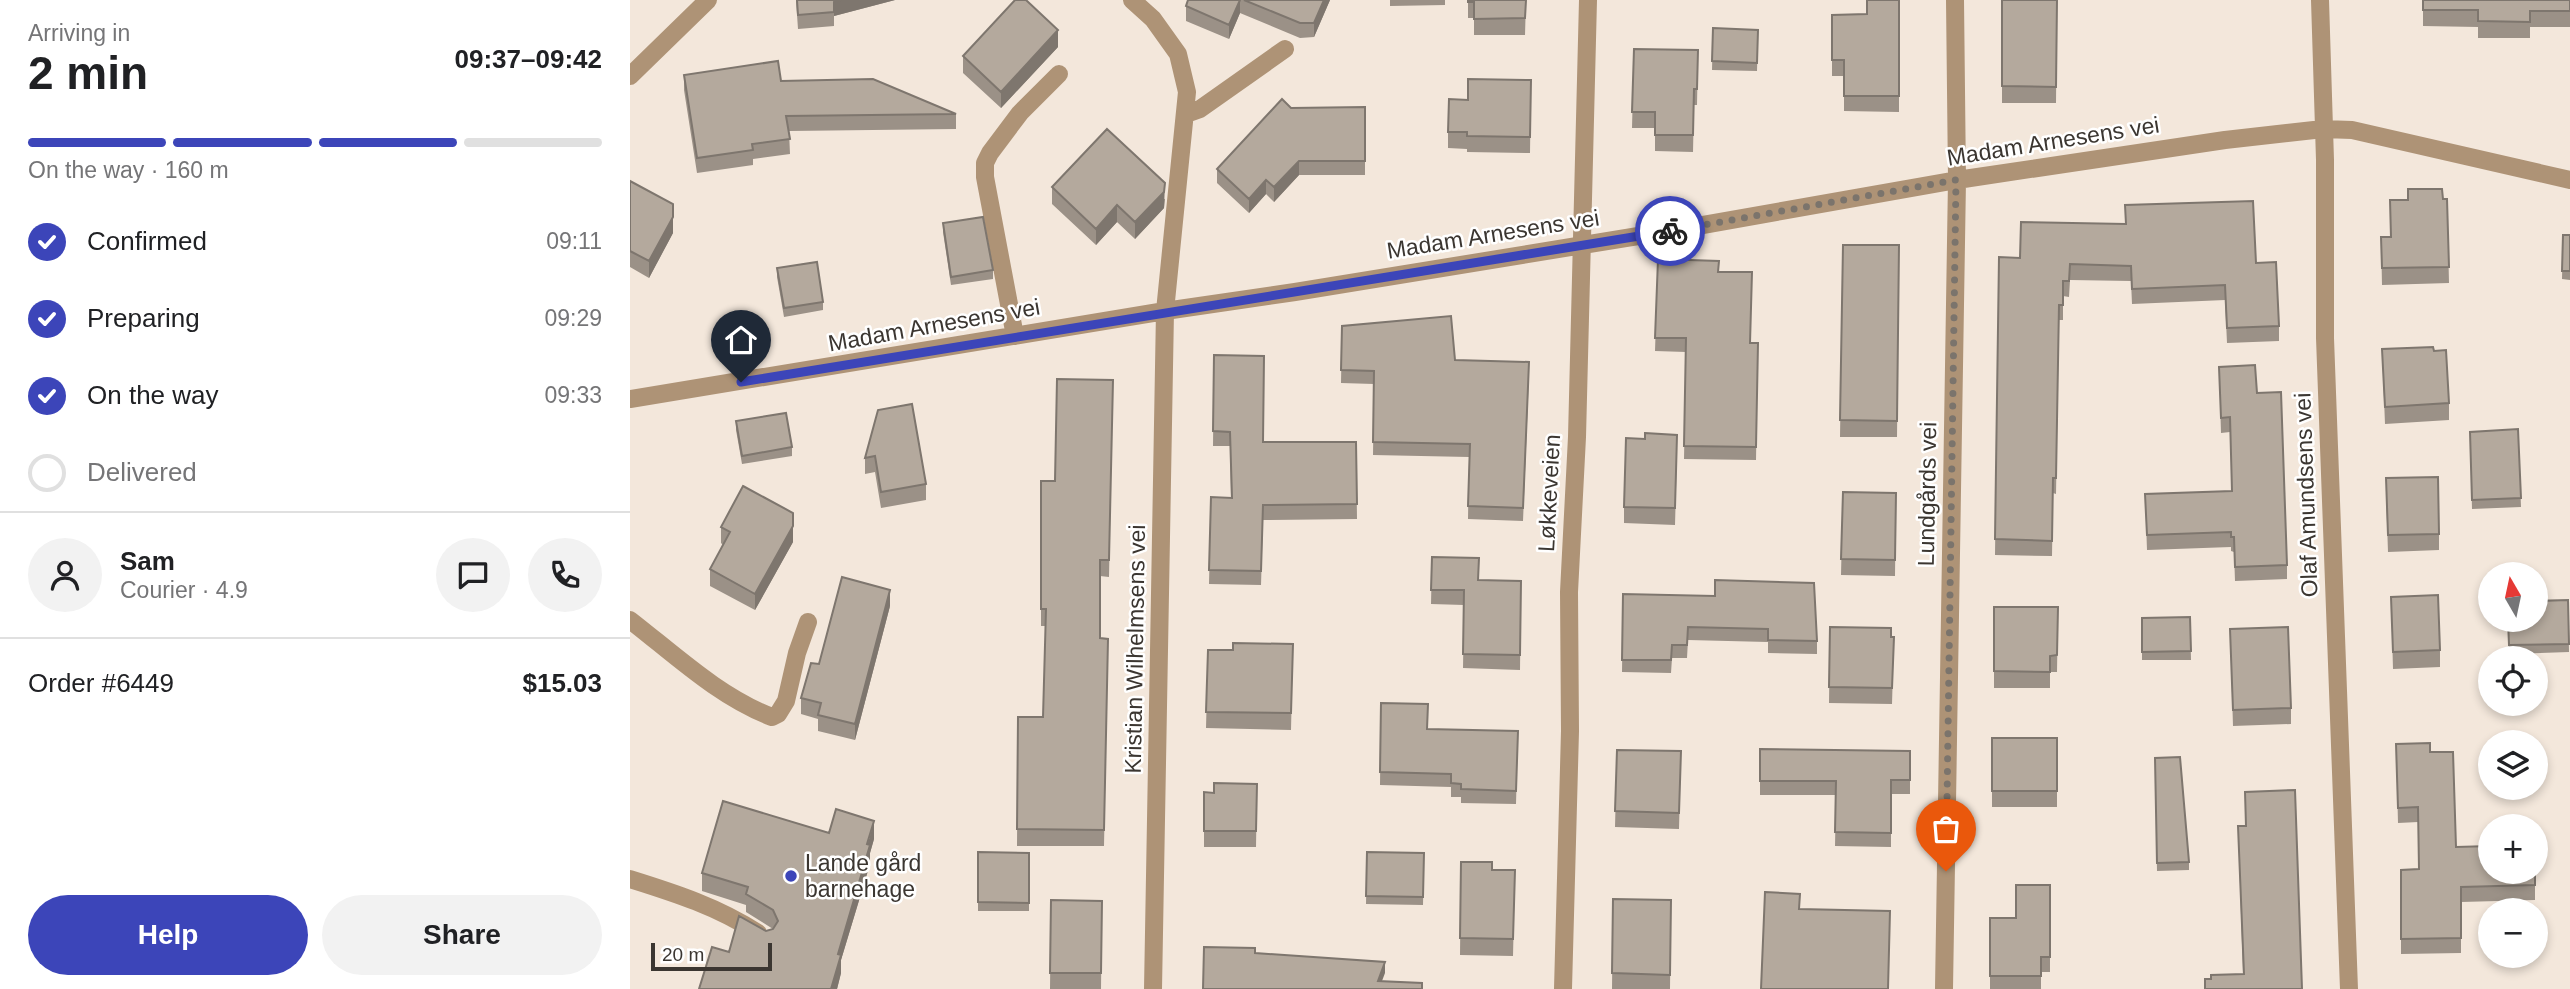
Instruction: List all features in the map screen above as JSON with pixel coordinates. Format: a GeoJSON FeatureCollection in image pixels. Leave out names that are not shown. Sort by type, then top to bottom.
{"type":"FeatureCollection","features":[{"type":"Feature","properties":{"kind":"street"},"geometry":{"type":"LineString","coordinates":[[630,76],[708,0]]}},
{"type":"Feature","properties":{"kind":"street","name":"Kristian Wilhelmsens vei"},"geometry":{"type":"LineString","coordinates":[[1132,0],[1153,19],[1178,54],[1187,92],[1166,311],[1153,989]]}},
{"type":"Feature","properties":{"kind":"street","name":"Løkkeveien"},"geometry":{"type":"LineString","coordinates":[[1563,989],[1570,731],[1569,592],[1577,437],[1588,0]]}},
{"type":"Feature","properties":{"kind":"street","name":"Lundgårds vei"},"geometry":{"type":"LineString","coordinates":[[1944,989],[1956,180],[1955,0]]}},
{"type":"Feature","properties":{"kind":"street","name":"Olaf Amundsens vei"},"geometry":{"type":"LineString","coordinates":[[2320,0],[2325,160],[2325,338],[2349,989]]}},
{"type":"Feature","properties":{"kind":"street"},"geometry":{"type":"LineString","coordinates":[[1185,114],[1200,109],[1285,49]]}},
{"type":"Feature","properties":{"kind":"street"},"geometry":{"type":"LineString","coordinates":[[1015,336],[985,177],[985,163],[1020,113],[1059,74]]}},
{"type":"Feature","properties":{"kind":"street","name":"Madam Arnesens vei"},"geometry":{"type":"LineString","coordinates":[[630,399],[1295,292],[1956,180],[2225,139],[2323,129],[2352,130],[2570,180]]}},
{"type":"Feature","properties":{"kind":"street"},"geometry":{"type":"LineString","coordinates":[[630,620],[707,679],[755,711],[772,717],[786,701],[797,653],[808,622]]}},
{"type":"Feature","properties":{"kind":"street"},"geometry":{"type":"LineString","coordinates":[[630,879],[682,895],[736,918],[766,939]]}},
{"type":"Feature","properties":{"kind":"building"},"geometry":{"type":"Polygon","coordinates":[[[797,0],[841,0],[834,2],[834,12],[798,15],[797,0]]]}},
{"type":"Feature","properties":{"kind":"building"},"geometry":{"type":"Polygon","coordinates":[[[1015,0],[1026,0],[1058,30],[1001,92],[963,56],[1015,0]]]}},
{"type":"Feature","properties":{"kind":"building"},"geometry":{"type":"Polygon","coordinates":[[[1188,0],[1240,0],[1229,25],[1186,6],[1188,0]]]}},
{"type":"Feature","properties":{"kind":"building"},"geometry":{"type":"Polygon","coordinates":[[[1244,0],[1324,0],[1314,23],[1300,23],[1244,0]]]}},
{"type":"Feature","properties":{"kind":"building"},"geometry":{"type":"Polygon","coordinates":[[[1468,0],[1526,0],[1525,18],[1474,19],[1474,2],[1468,0]]]}},
{"type":"Feature","properties":{"kind":"building"},"geometry":{"type":"Polygon","coordinates":[[[1867,0],[1899,0],[1899,96],[1844,96],[1844,60],[1832,60],[1832,15],[1867,14],[1867,0]]]}},
{"type":"Feature","properties":{"kind":"building"},"geometry":{"type":"Polygon","coordinates":[[[2002,0],[2057,0],[2056,87],[2002,86],[2002,0]]]}},
{"type":"Feature","properties":{"kind":"building"},"geometry":{"type":"Polygon","coordinates":[[[2423,0],[2570,0],[2570,11],[2530,11],[2530,22],[2478,21],[2478,10],[2423,10],[2423,0]]]}},
{"type":"Feature","properties":{"kind":"building"},"geometry":{"type":"Polygon","coordinates":[[[1713,28],[1758,30],[1757,63],[1712,61],[1713,28]]]}},
{"type":"Feature","properties":{"kind":"building"},"geometry":{"type":"Polygon","coordinates":[[[1634,49],[1698,50],[1693,135],[1655,135],[1655,112],[1632,112],[1634,49]]]}},
{"type":"Feature","properties":{"kind":"building"},"geometry":{"type":"Polygon","coordinates":[[[778,61],[781,81],[873,79],[956,114],[786,116],[790,139],[752,144],[753,150],[697,158],[684,75],[778,61]]]}},
{"type":"Feature","properties":{"kind":"building"},"geometry":{"type":"Polygon","coordinates":[[[1468,79],[1531,80],[1530,137],[1467,136],[1467,132],[1448,132],[1449,99],[1468,100],[1468,79]]]}},
{"type":"Feature","properties":{"kind":"building"},"geometry":{"type":"Polygon","coordinates":[[[1282,99],[1291,108],[1365,107],[1365,161],[1299,161],[1274,187],[1266,180],[1249,199],[1217,169],[1282,99]]]}},
{"type":"Feature","properties":{"kind":"building"},"geometry":{"type":"Polygon","coordinates":[[[1107,129],[1165,183],[1164,192],[1135,222],[1117,205],[1096,229],[1052,187],[1107,129]]]}},
{"type":"Feature","properties":{"kind":"building"},"geometry":{"type":"Polygon","coordinates":[[[630,181],[673,204],[673,217],[649,261],[630,251],[630,181]]]}},
{"type":"Feature","properties":{"kind":"building"},"geometry":{"type":"Polygon","coordinates":[[[2408,189],[2442,189],[2443,199],[2447,199],[2449,267],[2382,268],[2381,237],[2391,237],[2390,200],[2408,200],[2408,189]]]}},
{"type":"Feature","properties":{"kind":"building"},"geometry":{"type":"Polygon","coordinates":[[[2253,201],[2256,263],[2276,262],[2279,326],[2227,328],[2225,285],[2132,289],[2131,266],[2070,264],[2069,281],[2063,281],[2063,305],[2059,305],[2056,478],[2053,478],[2052,541],[1995,539],[1999,257],[2020,258],[2021,222],[2126,224],[2125,205],[2253,201]]]}},
{"type":"Feature","properties":{"kind":"building"},"geometry":{"type":"Polygon","coordinates":[[[983,217],[993,270],[951,277],[943,223],[983,217]]]}},
{"type":"Feature","properties":{"kind":"building"},"geometry":{"type":"Polygon","coordinates":[[[2563,235],[2570,235],[2570,271],[2562,271],[2563,235]]]}},
{"type":"Feature","properties":{"kind":"building"},"geometry":{"type":"Polygon","coordinates":[[[1843,245],[1899,245],[1897,421],[1840,420],[1843,245]]]}},
{"type":"Feature","properties":{"kind":"building"},"geometry":{"type":"Polygon","coordinates":[[[1658,259],[1719,261],[1718,272],[1752,272],[1750,343],[1758,343],[1756,447],[1684,446],[1686,338],[1655,338],[1658,259]]]}},
{"type":"Feature","properties":{"kind":"building"},"geometry":{"type":"Polygon","coordinates":[[[817,262],[823,302],[784,308],[777,268],[817,262]]]}},
{"type":"Feature","properties":{"kind":"building"},"geometry":{"type":"Polygon","coordinates":[[[1451,316],[1455,360],[1529,362],[1523,508],[1468,506],[1470,444],[1373,442],[1374,371],[1341,370],[1342,326],[1451,316]]]}},
{"type":"Feature","properties":{"kind":"building"},"geometry":{"type":"Polygon","coordinates":[[[2433,347],[2434,351],[2446,350],[2449,403],[2385,407],[2382,349],[2433,347]]]}},
{"type":"Feature","properties":{"kind":"building"},"geometry":{"type":"Polygon","coordinates":[[[1214,355],[1264,356],[1263,442],[1356,442],[1357,504],[1263,505],[1261,571],[1209,570],[1211,497],[1232,498],[1230,432],[1213,431],[1214,355]]]}},
{"type":"Feature","properties":{"kind":"building"},"geometry":{"type":"Polygon","coordinates":[[[2255,365],[2257,393],[2281,392],[2287,565],[2235,567],[2234,537],[2231,537],[2231,532],[2147,535],[2145,494],[2232,491],[2230,417],[2221,418],[2219,367],[2255,365]]]}},
{"type":"Feature","properties":{"kind":"building"},"geometry":{"type":"Polygon","coordinates":[[[1057,379],[1113,380],[1109,560],[1100,560],[1100,638],[1108,639],[1104,830],[1017,829],[1018,717],[1043,717],[1046,609],[1041,609],[1041,481],[1055,481],[1057,379]]]}},
{"type":"Feature","properties":{"kind":"building"},"geometry":{"type":"Polygon","coordinates":[[[912,404],[926,484],[881,492],[875,456],[865,458],[878,410],[912,404]]]}},
{"type":"Feature","properties":{"kind":"building"},"geometry":{"type":"Polygon","coordinates":[[[786,413],[792,447],[742,456],[736,421],[786,413]]]}},
{"type":"Feature","properties":{"kind":"building"},"geometry":{"type":"Polygon","coordinates":[[[2518,429],[2521,498],[2472,500],[2470,432],[2518,429]]]}},
{"type":"Feature","properties":{"kind":"building"},"geometry":{"type":"Polygon","coordinates":[[[1645,433],[1677,435],[1675,508],[1624,507],[1626,438],[1645,439],[1645,433]]]}},
{"type":"Feature","properties":{"kind":"building"},"geometry":{"type":"Polygon","coordinates":[[[2438,477],[2439,534],[2388,535],[2386,478],[2438,477]]]}},
{"type":"Feature","properties":{"kind":"building"},"geometry":{"type":"Polygon","coordinates":[[[743,486],[793,513],[793,526],[755,594],[710,569],[730,532],[721,527],[743,486]]]}},
{"type":"Feature","properties":{"kind":"building"},"geometry":{"type":"Polygon","coordinates":[[[1843,492],[1896,493],[1895,560],[1841,559],[1843,492]]]}},
{"type":"Feature","properties":{"kind":"building"},"geometry":{"type":"Polygon","coordinates":[[[1432,557],[1479,558],[1478,580],[1521,581],[1520,655],[1463,654],[1464,590],[1431,590],[1432,557]]]}},
{"type":"Feature","properties":{"kind":"building"},"geometry":{"type":"Polygon","coordinates":[[[842,577],[890,590],[855,724],[818,715],[821,703],[801,698],[811,663],[819,664],[842,577]]]}},
{"type":"Feature","properties":{"kind":"building"},"geometry":{"type":"Polygon","coordinates":[[[1715,580],[1814,583],[1817,641],[1768,640],[1768,629],[1688,627],[1687,645],[1672,645],[1671,660],[1622,660],[1623,594],[1715,596],[1715,580]]]}},
{"type":"Feature","properties":{"kind":"building"},"geometry":{"type":"Polygon","coordinates":[[[2438,595],[2440,650],[2393,652],[2391,597],[2438,595]]]}},
{"type":"Feature","properties":{"kind":"building"},"geometry":{"type":"Polygon","coordinates":[[[2568,600],[2569,644],[2509,645],[2508,632],[2548,632],[2548,601],[2568,600]]]}},
{"type":"Feature","properties":{"kind":"building"},"geometry":{"type":"Polygon","coordinates":[[[1994,607],[2058,607],[2057,655],[2050,656],[2050,672],[1994,671],[1994,607]]]}},
{"type":"Feature","properties":{"kind":"building"},"geometry":{"type":"Polygon","coordinates":[[[2190,617],[2191,651],[2142,652],[2142,618],[2190,617]]]}},
{"type":"Feature","properties":{"kind":"building"},"geometry":{"type":"Polygon","coordinates":[[[1830,627],[1891,628],[1891,637],[1894,637],[1892,688],[1829,687],[1830,627]]]}},
{"type":"Feature","properties":{"kind":"building"},"geometry":{"type":"Polygon","coordinates":[[[2288,627],[2291,708],[2233,710],[2230,629],[2288,627]]]}},
{"type":"Feature","properties":{"kind":"building"},"geometry":{"type":"Polygon","coordinates":[[[1233,643],[1293,644],[1291,713],[1206,712],[1208,650],[1233,650],[1233,643]]]}},
{"type":"Feature","properties":{"kind":"building"},"geometry":{"type":"Polygon","coordinates":[[[1381,703],[1428,704],[1427,729],[1518,731],[1516,791],[1461,789],[1461,784],[1451,783],[1451,774],[1380,772],[1381,703]]]}},
{"type":"Feature","properties":{"kind":"building"},"geometry":{"type":"Polygon","coordinates":[[[1992,738],[2057,738],[2057,791],[1992,791],[1992,738]]]}},
{"type":"Feature","properties":{"kind":"building"},"geometry":{"type":"Polygon","coordinates":[[[2430,743],[2430,752],[2453,752],[2456,847],[2478,846],[2478,884],[2535,884],[2461,887],[2461,938],[2401,939],[2401,870],[2419,869],[2418,807],[2398,808],[2396,744],[2430,743]]]}},
{"type":"Feature","properties":{"kind":"building"},"geometry":{"type":"Polygon","coordinates":[[[1760,749],[1910,751],[1910,780],[1891,780],[1891,833],[1835,832],[1836,781],[1760,781],[1760,749]]]}},
{"type":"Feature","properties":{"kind":"building"},"geometry":{"type":"Polygon","coordinates":[[[1617,750],[1681,751],[1679,813],[1615,811],[1617,750]]]}},
{"type":"Feature","properties":{"kind":"building"},"geometry":{"type":"Polygon","coordinates":[[[2180,757],[2189,862],[2157,863],[2155,758],[2180,757]]]}},
{"type":"Feature","properties":{"kind":"building"},"geometry":{"type":"Polygon","coordinates":[[[1214,783],[1257,784],[1256,831],[1204,831],[1204,792],[1214,793],[1214,783]]]}},
{"type":"Feature","properties":{"kind":"building"},"geometry":{"type":"Polygon","coordinates":[[[2295,790],[2302,989],[2205,989],[2205,979],[2211,979],[2211,975],[2244,974],[2238,826],[2246,826],[2245,792],[2295,790]]]}},
{"type":"Feature","properties":{"kind":"building"},"geometry":{"type":"Polygon","coordinates":[[[723,801],[829,833],[836,809],[874,821],[831,989],[699,989],[712,947],[729,952],[739,916],[766,931],[773,929],[778,921],[773,910],[746,894],[748,887],[702,873],[723,801]]]}},
{"type":"Feature","properties":{"kind":"building"},"geometry":{"type":"Polygon","coordinates":[[[978,852],[1029,853],[1029,903],[978,902],[978,852]]]}},
{"type":"Feature","properties":{"kind":"building"},"geometry":{"type":"Polygon","coordinates":[[[1367,852],[1424,853],[1423,897],[1366,896],[1367,852]]]}},
{"type":"Feature","properties":{"kind":"building"},"geometry":{"type":"Polygon","coordinates":[[[1461,862],[1492,862],[1492,870],[1515,870],[1513,939],[1460,938],[1461,862]]]}},
{"type":"Feature","properties":{"kind":"building"},"geometry":{"type":"Polygon","coordinates":[[[2016,885],[2050,885],[2050,957],[2041,957],[2041,976],[1990,976],[1990,918],[2016,918],[2016,885]]]}},
{"type":"Feature","properties":{"kind":"building"},"geometry":{"type":"Polygon","coordinates":[[[1765,892],[1800,894],[1799,909],[1890,911],[1888,989],[1761,989],[1765,892]]]}},
{"type":"Feature","properties":{"kind":"building"},"geometry":{"type":"Polygon","coordinates":[[[1613,899],[1671,900],[1670,975],[1612,973],[1613,899]]]}},
{"type":"Feature","properties":{"kind":"building"},"geometry":{"type":"Polygon","coordinates":[[[1051,900],[1102,901],[1101,973],[1050,973],[1051,900]]]}},
{"type":"Feature","properties":{"kind":"building"},"geometry":{"type":"Polygon","coordinates":[[[1204,947],[1255,948],[1255,953],[1385,962],[1378,981],[1422,983],[1422,989],[1203,989],[1204,947]]]}},
{"type":"Feature","properties":{"kind":"way so far"},"geometry":{"type":"LineString","coordinates":[[1670,231],[1956,180],[1946,871]]}},
{"type":"Feature","properties":{"kind":"place","name":"Lande gård barnehage"},"geometry":{"type":"Point","coordinates":[791,876]}},
{"type":"Feature","properties":{"kind":"route"},"geometry":{"type":"LineString","coordinates":[[741,382],[1670,231]]}}]}
